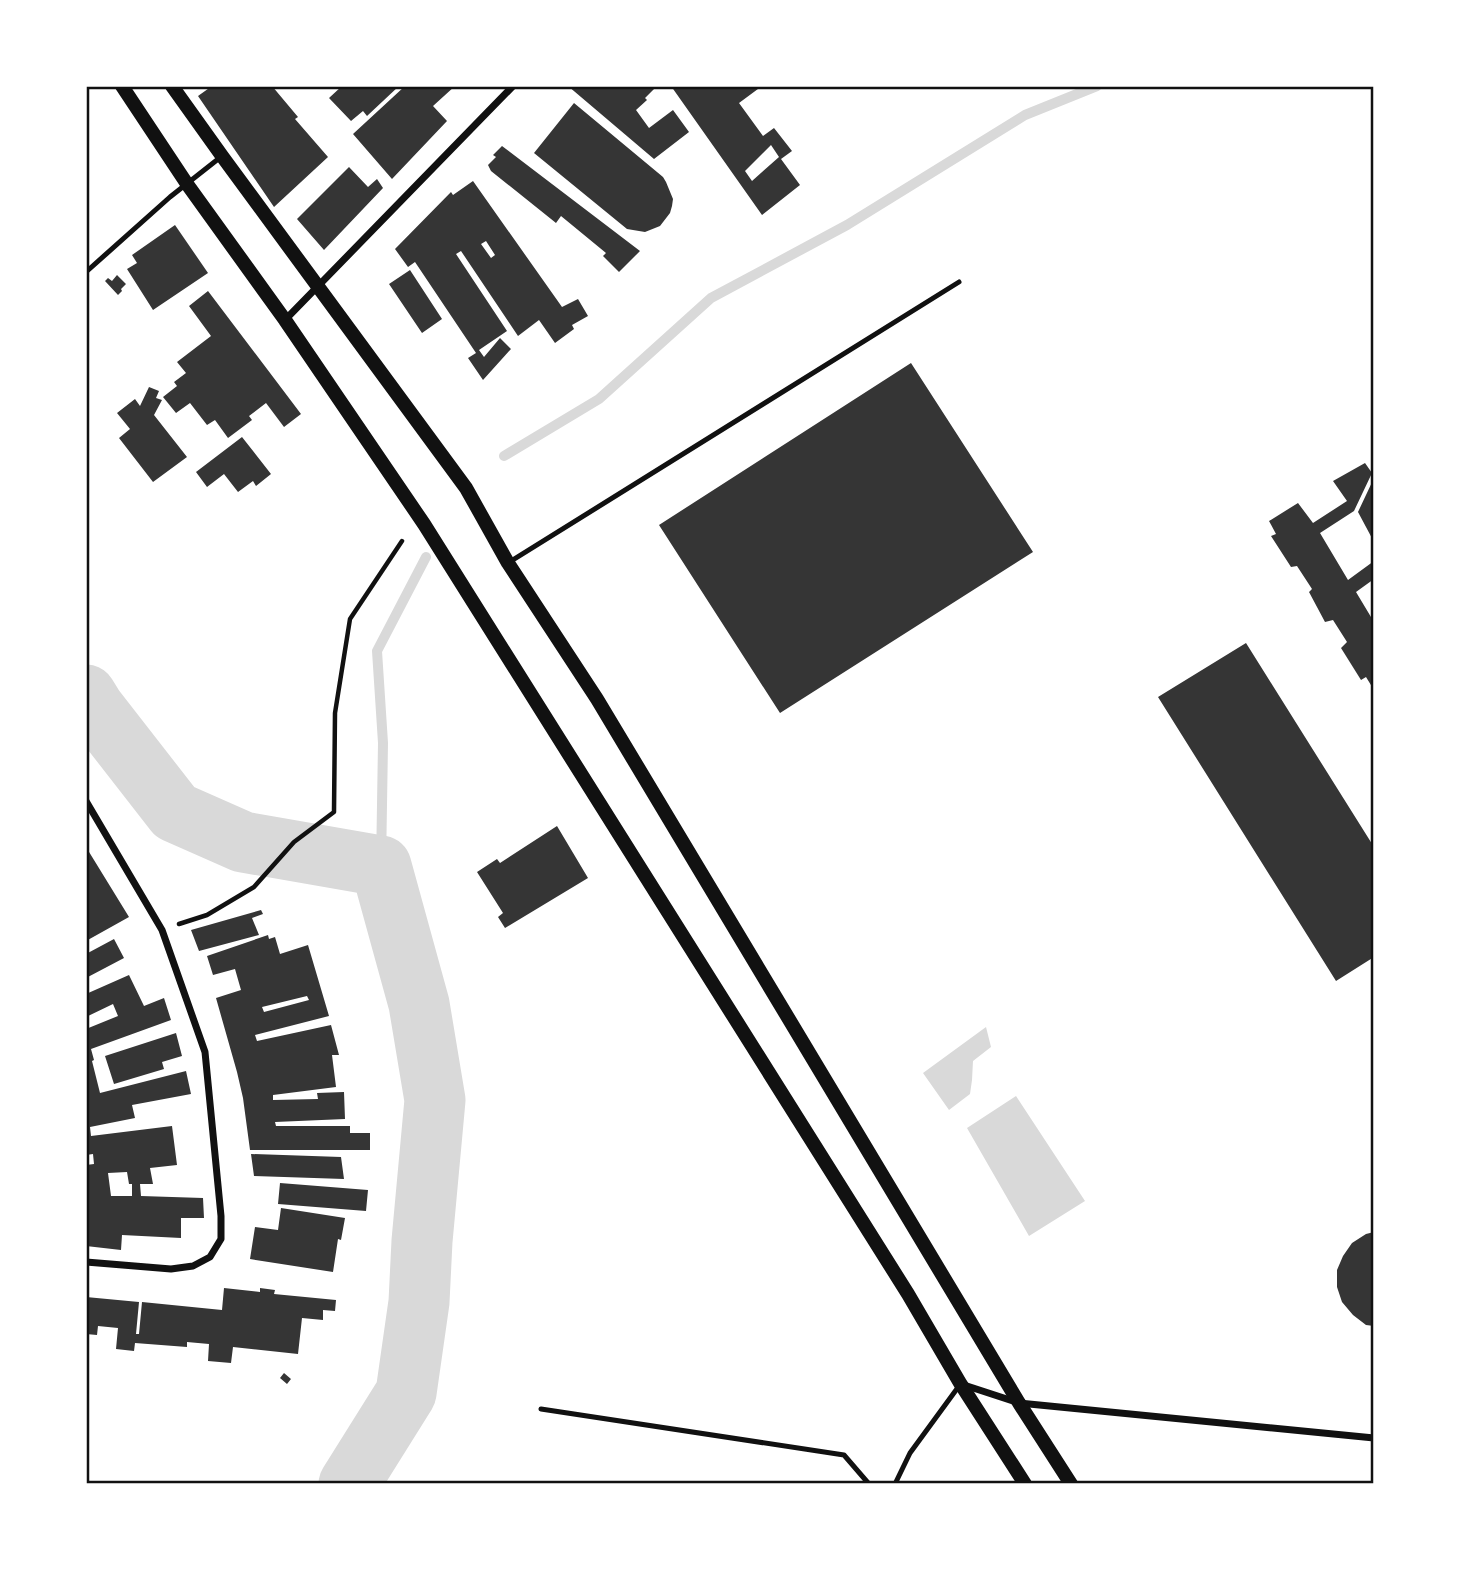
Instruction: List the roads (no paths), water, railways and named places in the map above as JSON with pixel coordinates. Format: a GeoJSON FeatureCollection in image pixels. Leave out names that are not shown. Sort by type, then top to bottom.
{"type":"FeatureCollection","features":[{"type":"Feature","properties":{"kind":"main road"},"geometry":{"type":"LineString","coordinates":[[121,86],[424,524],[1025,1484]]}},
{"type":"Feature","properties":{"kind":"main road"},"geometry":{"type":"LineString","coordinates":[[172,86],[466,488],[509,563],[597,699],[1019,1403],[1071,1484]]}},
{"type":"Feature","properties":{"kind":"street"},"geometry":{"type":"LineString","coordinates":[[285,320],[513,86]]}},
{"type":"Feature","properties":{"kind":"street"},"geometry":{"type":"LineString","coordinates":[[86,802],[162,930],[205,1052],[222,1216],[222,1239],[210,1257],[192,1266],[171,1269],[86,1262]]}},
{"type":"Feature","properties":{"kind":"street"},"geometry":{"type":"LineString","coordinates":[[960,1384],[1019,1403],[1374,1438]]}},
{"type":"Feature","properties":{"kind":"lane"},"geometry":{"type":"LineString","coordinates":[[86,272],[170,197],[222,156]]}},
{"type":"Feature","properties":{"kind":"lane"},"geometry":{"type":"LineString","coordinates":[[509,563],[959,282]]}},
{"type":"Feature","properties":{"kind":"lane"},"geometry":{"type":"LineString","coordinates":[[895,1484],[910,1454],[960,1384]]}},
{"type":"Feature","properties":{"kind":"lane"},"geometry":{"type":"LineString","coordinates":[[541,1409],[844,1455],[869,1484]]}},
{"type":"Feature","properties":{"kind":"waterway"},"geometry":{"type":"LineString","coordinates":[[504,456],[599,399],[711,298],[847,225],[1025,115],[1097,86]]}},
{"type":"Feature","properties":{"kind":"waterway"},"geometry":{"type":"LineString","coordinates":[[381,866],[383,743],[377,651],[426,557]]}},
{"type":"Feature","properties":{"kind":"waterway"},"geometry":{"type":"LineString","coordinates":[[86,695],[175,812],[243,842],[381,866],[419,1004],[435,1100],[419,1302],[406,1393],[349,1484]]}}]}
